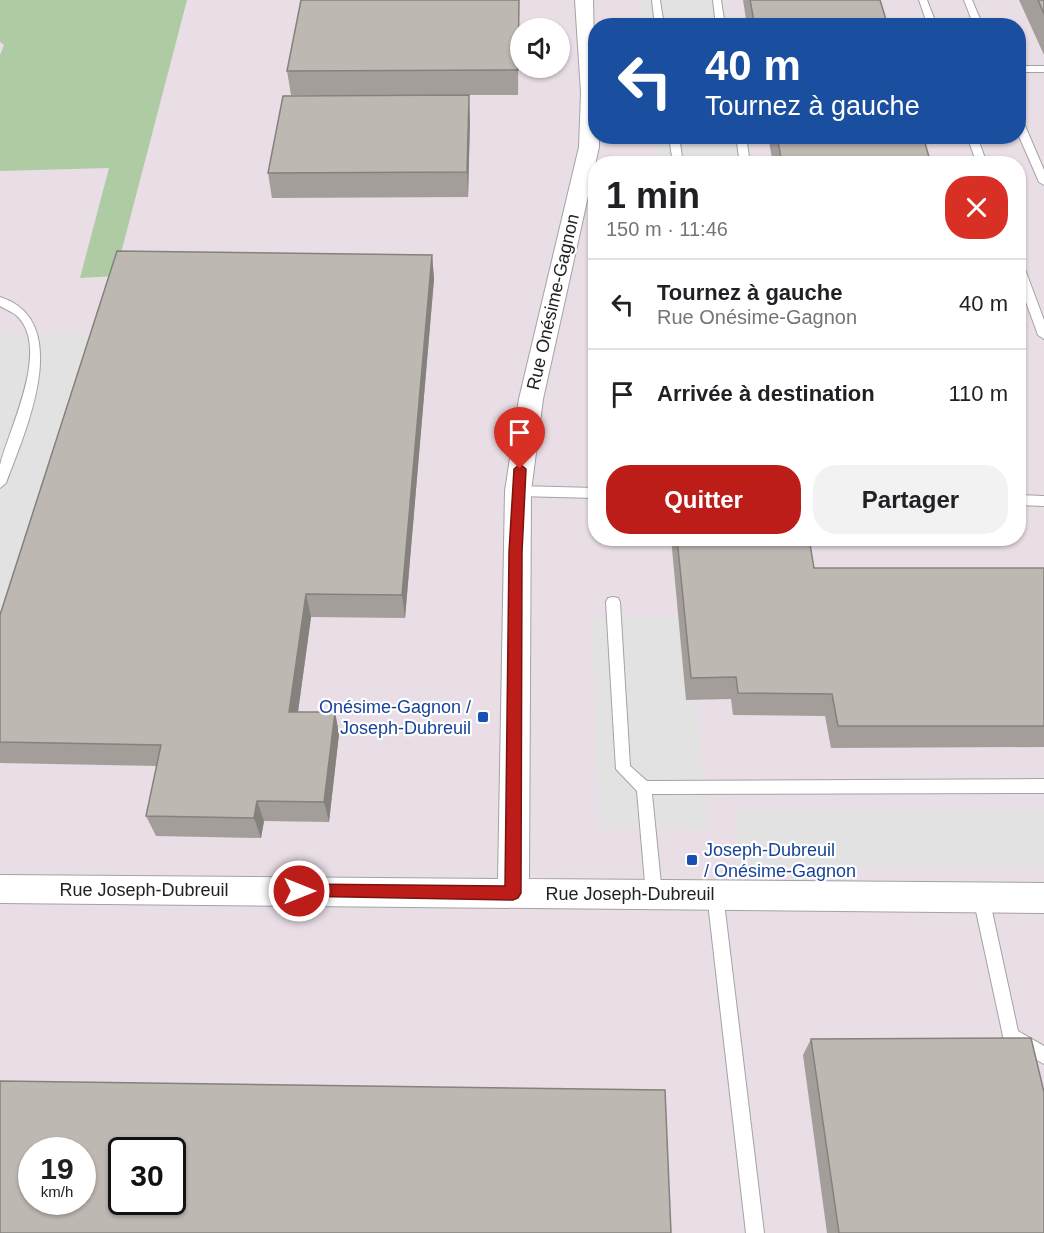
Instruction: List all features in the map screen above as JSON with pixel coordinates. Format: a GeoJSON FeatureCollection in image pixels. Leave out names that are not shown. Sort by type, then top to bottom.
{"type":"FeatureCollection","features":[{"type":"Feature","properties":{"kind":"street","name":"Rue Onésime-Gagnon"},"geometry":{"type":"LineString","coordinates":[[584,0],[588,41]]}},
{"type":"Feature","properties":{"kind":"street","name":"Rue Onésime-Gagnon"},"geometry":{"type":"LineString","coordinates":[[513,893],[518,491],[533,390],[589,144]]}},
{"type":"Feature","properties":{"kind":"street","name":"Rue Joseph-Dubreuil"},"geometry":{"type":"LineString","coordinates":[[0,889],[1044,898]]}},
{"type":"Feature","properties":{"kind":"lane"},"geometry":{"type":"LineString","coordinates":[[656,0],[659,18]]}},
{"type":"Feature","properties":{"kind":"lane"},"geometry":{"type":"LineString","coordinates":[[717,0],[720,18]]}},
{"type":"Feature","properties":{"kind":"lane"},"geometry":{"type":"LineString","coordinates":[[923,0],[930,18]]}},
{"type":"Feature","properties":{"kind":"lane"},"geometry":{"type":"LineString","coordinates":[[968,0],[976,18]]}},
{"type":"Feature","properties":{"kind":"lane"},"geometry":{"type":"LineString","coordinates":[[1026,69],[1044,69]]}},
{"type":"Feature","properties":{"kind":"lane"},"geometry":{"type":"LineString","coordinates":[[1026,140],[1044,182]]}},
{"type":"Feature","properties":{"kind":"lane"},"geometry":{"type":"LineString","coordinates":[[1026,286],[1044,335]]}},
{"type":"Feature","properties":{"kind":"lane"},"geometry":{"type":"LineString","coordinates":[[0,301],[11,305],[26,321],[36,346],[35,375],[0,483]]}},
{"type":"Feature","properties":{"kind":"lane"},"geometry":{"type":"LineString","coordinates":[[518,491],[588,493]]}},
{"type":"Feature","properties":{"kind":"lane"},"geometry":{"type":"LineString","coordinates":[[1026,500],[1044,501]]}},
{"type":"Feature","properties":{"kind":"lane"},"geometry":{"type":"LineString","coordinates":[[613,602],[623,769],[644,788],[1044,786]]}},
{"type":"Feature","properties":{"kind":"lane"},"geometry":{"type":"LineString","coordinates":[[644,788],[654,894]]}},
{"type":"Feature","properties":{"kind":"lane"},"geometry":{"type":"LineString","coordinates":[[715,894],[755,1233]]}},
{"type":"Feature","properties":{"kind":"lane"},"geometry":{"type":"LineString","coordinates":[[981,897],[1011,1036],[1044,1056]]}},
{"type":"Feature","properties":{"kind":"shaded area"},"geometry":{"type":"Polygon","coordinates":[[[0,0],[1044,0],[1044,1233],[0,1233],[0,0]]]}},
{"type":"Feature","properties":{"kind":"shaded area"},"geometry":{"type":"Polygon","coordinates":[[[639,0],[726,0],[730,18],[641,18],[639,0]]]}},
{"type":"Feature","properties":{"kind":"shaded area"},"geometry":{"type":"Polygon","coordinates":[[[657,144],[750,144],[753,156],[658,156],[657,144]]]}},
{"type":"Feature","properties":{"kind":"shaded area"},"geometry":{"type":"Polygon","coordinates":[[[0,334],[89,334],[0,619],[0,334]]]}},
{"type":"Feature","properties":{"kind":"shaded area"},"geometry":{"type":"Polygon","coordinates":[[[592,616],[689,616],[708,830],[599,829],[592,616]]]}},
{"type":"Feature","properties":{"kind":"shaded area"},"geometry":{"type":"Polygon","coordinates":[[[1044,809],[1044,866],[741,867],[735,810],[1044,809]]]}},
{"type":"Feature","properties":{"kind":"green space"},"geometry":{"type":"Polygon","coordinates":[[[0,0],[187,0],[115,276],[80,278],[109,168],[0,171],[0,55],[4,45],[0,42],[0,0]]]}},
{"type":"Feature","properties":{"kind":"building"},"geometry":{"type":"Polygon","coordinates":[[[301,0],[519,0],[519,18],[510,18],[510,70],[287,71],[301,0]]]}},
{"type":"Feature","properties":{"kind":"building"},"geometry":{"type":"Polygon","coordinates":[[[750,0],[880,0],[886,18],[753,18],[750,0]]]}},
{"type":"Feature","properties":{"kind":"building"},"geometry":{"type":"Polygon","coordinates":[[[1038,0],[1044,0],[1044,14],[1038,0]]]}},
{"type":"Feature","properties":{"kind":"building"},"geometry":{"type":"Polygon","coordinates":[[[469,95],[467,172],[268,173],[283,96],[469,95]]]}},
{"type":"Feature","properties":{"kind":"building"},"geometry":{"type":"Polygon","coordinates":[[[778,144],[925,144],[929,156],[781,156],[778,144]]]}},
{"type":"Feature","properties":{"kind":"building"},"geometry":{"type":"Polygon","coordinates":[[[117,251],[432,255],[402,595],[306,594],[289,712],[335,712],[324,802],[257,801],[254,818],[146,816],[161,745],[0,742],[0,615],[117,251]]]}},
{"type":"Feature","properties":{"kind":"building"},"geometry":{"type":"Polygon","coordinates":[[[678,546],[810,546],[814,568],[1044,568],[1044,726],[838,726],[832,694],[738,693],[736,677],[691,678],[678,546]]]}},
{"type":"Feature","properties":{"kind":"building"},"geometry":{"type":"Polygon","coordinates":[[[1031,1038],[1044,1092],[1044,1233],[839,1233],[811,1039],[1031,1038]]]}},
{"type":"Feature","properties":{"kind":"building"},"geometry":{"type":"Polygon","coordinates":[[[0,1081],[665,1090],[671,1233],[0,1233],[0,1081]]]}},
{"type":"Feature","properties":{"kind":"place","name":"Onésime-Gagnon / Joseph-Dubreuil"},"geometry":{"type":"Point","coordinates":[483,717]}},
{"type":"Feature","properties":{"kind":"place","name":"Joseph-Dubreuil / Onésime-Gagnon"},"geometry":{"type":"Point","coordinates":[692,860]}},
{"type":"Feature","properties":{"kind":"route"},"geometry":{"type":"LineString","coordinates":[[299,891],[513,893],[515,552],[520,469]]}}]}
